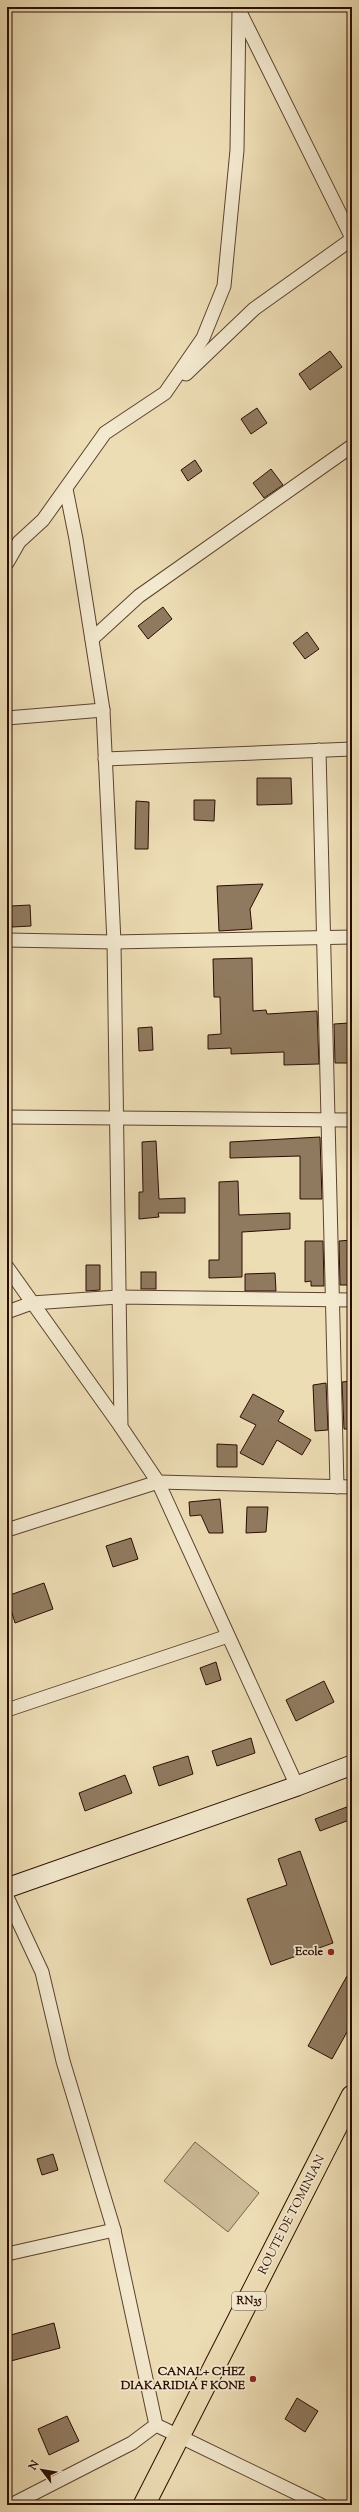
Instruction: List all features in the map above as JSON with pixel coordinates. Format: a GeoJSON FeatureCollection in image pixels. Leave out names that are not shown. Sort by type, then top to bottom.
{"type":"FeatureCollection","features":[{"type":"Feature","properties":{"kind":"main road","name":"ROUTE DE TOMINIAN"},"geometry":{"type":"LineString","coordinates":[[144,2505],[180,2437],[352,2096]]}},
{"type":"Feature","properties":{"kind":"street"},"geometry":{"type":"LineString","coordinates":[[7,563],[19,542],[43,520],[105,433],[165,393],[254,309],[352,239],[238,8]]}},
{"type":"Feature","properties":{"kind":"street"},"geometry":{"type":"LineString","coordinates":[[165,393],[203,338],[224,286],[237,150],[238,8]]}},
{"type":"Feature","properties":{"kind":"street"},"geometry":{"type":"LineString","coordinates":[[92,638],[139,596],[352,446]]}},
{"type":"Feature","properties":{"kind":"street"},"geometry":{"type":"LineString","coordinates":[[66,489],[76,539],[103,710],[106,759],[114,942],[121,1427]]}},
{"type":"Feature","properties":{"kind":"street"},"geometry":{"type":"LineString","coordinates":[[7,718],[103,710]]}},
{"type":"Feature","properties":{"kind":"street"},"geometry":{"type":"LineString","coordinates":[[106,759],[352,749]]}},
{"type":"Feature","properties":{"kind":"street"},"geometry":{"type":"LineString","coordinates":[[319,750],[331,1300],[337,1487]]}},
{"type":"Feature","properties":{"kind":"street"},"geometry":{"type":"LineString","coordinates":[[7,940],[114,942],[352,938]]}},
{"type":"Feature","properties":{"kind":"street"},"geometry":{"type":"LineString","coordinates":[[7,1117],[352,1120]]}},
{"type":"Feature","properties":{"kind":"street"},"geometry":{"type":"LineString","coordinates":[[7,1267],[121,1427],[158,1482],[297,1786]]}},
{"type":"Feature","properties":{"kind":"street"},"geometry":{"type":"LineString","coordinates":[[7,1312],[32,1303],[118,1297],[352,1300]]}},
{"type":"Feature","properties":{"kind":"street"},"geometry":{"type":"LineString","coordinates":[[7,1530],[158,1482],[352,1487]]}},
{"type":"Feature","properties":{"kind":"street"},"geometry":{"type":"LineString","coordinates":[[7,1710],[228,1636]]}},
{"type":"Feature","properties":{"kind":"street"},"geometry":{"type":"LineString","coordinates":[[7,1888],[297,1786],[352,1765]]}},
{"type":"Feature","properties":{"kind":"street"},"geometry":{"type":"LineString","coordinates":[[7,1896],[42,1972],[63,2061],[114,2230],[156,2425]]}},
{"type":"Feature","properties":{"kind":"street"},"geometry":{"type":"LineString","coordinates":[[7,2254],[114,2230]]}},
{"type":"Feature","properties":{"kind":"street"},"geometry":{"type":"LineString","coordinates":[[156,2425],[321,2505]]}},
{"type":"Feature","properties":{"kind":"street"},"geometry":{"type":"LineString","coordinates":[[11,2505],[132,2443],[156,2425]]}},
{"type":"Feature","properties":{"kind":"shaded area"},"geometry":{"type":"Polygon","coordinates":[[[195,2142],[259,2193],[228,2232],[164,2181],[195,2142]]]}},
{"type":"Feature","properties":{"kind":"building"},"geometry":{"type":"Polygon","coordinates":[[[330,351],[342,367],[310,390],[299,374],[330,351]]]}},
{"type":"Feature","properties":{"kind":"building"},"geometry":{"type":"Polygon","coordinates":[[[257,408],[267,423],[251,434],[241,419],[257,408]]]}},
{"type":"Feature","properties":{"kind":"building"},"geometry":{"type":"Polygon","coordinates":[[[195,460],[202,471],[188,481],[181,470],[195,460]]]}},
{"type":"Feature","properties":{"kind":"building"},"geometry":{"type":"Polygon","coordinates":[[[271,469],[283,485],[264,498],[253,483],[271,469]]]}},
{"type":"Feature","properties":{"kind":"building"},"geometry":{"type":"Polygon","coordinates":[[[163,607],[172,619],[148,639],[138,626],[163,607]]]}},
{"type":"Feature","properties":{"kind":"building"},"geometry":{"type":"Polygon","coordinates":[[[307,632],[319,649],[305,659],[293,643],[307,632]]]}},
{"type":"Feature","properties":{"kind":"building"},"geometry":{"type":"Polygon","coordinates":[[[257,778],[291,778],[292,804],[257,805],[257,778]]]}},
{"type":"Feature","properties":{"kind":"building"},"geometry":{"type":"Polygon","coordinates":[[[194,800],[215,800],[214,821],[194,820],[194,800]]]}},
{"type":"Feature","properties":{"kind":"building"},"geometry":{"type":"Polygon","coordinates":[[[136,801],[149,802],[148,849],[135,849],[136,801]]]}},
{"type":"Feature","properties":{"kind":"building"},"geometry":{"type":"Polygon","coordinates":[[[263,884],[250,909],[252,929],[219,931],[217,886],[263,884]]]}},
{"type":"Feature","properties":{"kind":"building"},"geometry":{"type":"Polygon","coordinates":[[[30,905],[31,926],[12,927],[11,906],[30,905]]]}},
{"type":"Feature","properties":{"kind":"building"},"geometry":{"type":"Polygon","coordinates":[[[252,958],[253,1011],[266,1010],[267,1014],[317,1011],[319,1064],[284,1065],[284,1052],[231,1054],[231,1048],[208,1049],[208,1035],[221,1034],[220,997],[214,997],[213,959],[252,958]]]}},
{"type":"Feature","properties":{"kind":"building"},"geometry":{"type":"Polygon","coordinates":[[[349,1023],[351,1063],[335,1063],[334,1024],[349,1023]]]}},
{"type":"Feature","properties":{"kind":"building"},"geometry":{"type":"Polygon","coordinates":[[[152,1027],[153,1050],[139,1051],[138,1028],[152,1027]]]}},
{"type":"Feature","properties":{"kind":"building"},"geometry":{"type":"Polygon","coordinates":[[[320,1137],[322,1199],[300,1199],[300,1156],[230,1158],[230,1142],[320,1137]]]}},
{"type":"Feature","properties":{"kind":"building"},"geometry":{"type":"Polygon","coordinates":[[[156,1141],[159,1199],[185,1198],[185,1213],[158,1213],[159,1217],[139,1219],[139,1192],[143,1192],[142,1142],[156,1141]]]}},
{"type":"Feature","properties":{"kind":"building"},"geometry":{"type":"Polygon","coordinates":[[[238,1181],[239,1215],[290,1213],[290,1229],[242,1232],[242,1277],[209,1278],[209,1260],[219,1260],[219,1182],[238,1181]]]}},
{"type":"Feature","properties":{"kind":"building"},"geometry":{"type":"Polygon","coordinates":[[[352,1240],[352,1285],[340,1285],[339,1241],[352,1240]]]}},
{"type":"Feature","properties":{"kind":"building"},"geometry":{"type":"Polygon","coordinates":[[[305,1241],[323,1241],[324,1286],[311,1286],[311,1281],[305,1282],[305,1241]]]}},
{"type":"Feature","properties":{"kind":"building"},"geometry":{"type":"Polygon","coordinates":[[[86,1265],[100,1265],[100,1290],[86,1291],[86,1265]]]}},
{"type":"Feature","properties":{"kind":"building"},"geometry":{"type":"Polygon","coordinates":[[[141,1272],[156,1272],[156,1289],[141,1289],[141,1272]]]}},
{"type":"Feature","properties":{"kind":"building"},"geometry":{"type":"Polygon","coordinates":[[[275,1273],[276,1291],[245,1291],[245,1274],[275,1273]]]}},
{"type":"Feature","properties":{"kind":"building"},"geometry":{"type":"Polygon","coordinates":[[[352,1381],[352,1429],[344,1429],[342,1382],[352,1381]]]}},
{"type":"Feature","properties":{"kind":"building"},"geometry":{"type":"Polygon","coordinates":[[[326,1383],[328,1430],[315,1431],[313,1385],[326,1383]]]}},
{"type":"Feature","properties":{"kind":"building"},"geometry":{"type":"Polygon","coordinates":[[[253,1394],[284,1411],[278,1421],[311,1440],[302,1455],[277,1440],[263,1465],[240,1453],[256,1425],[240,1417],[253,1394]]]}},
{"type":"Feature","properties":{"kind":"building"},"geometry":{"type":"Polygon","coordinates":[[[217,1444],[237,1445],[237,1467],[217,1467],[217,1444]]]}},
{"type":"Feature","properties":{"kind":"building"},"geometry":{"type":"Polygon","coordinates":[[[220,1499],[223,1533],[209,1533],[201,1515],[190,1516],[189,1502],[220,1499]]]}},
{"type":"Feature","properties":{"kind":"building"},"geometry":{"type":"Polygon","coordinates":[[[247,1507],[268,1507],[266,1532],[246,1533],[247,1507]]]}},
{"type":"Feature","properties":{"kind":"building"},"geometry":{"type":"Polygon","coordinates":[[[131,1538],[138,1559],[113,1567],[106,1546],[131,1538]]]}},
{"type":"Feature","properties":{"kind":"building"},"geometry":{"type":"Polygon","coordinates":[[[44,1583],[53,1609],[15,1623],[7,1596],[44,1583]]]}},
{"type":"Feature","properties":{"kind":"building"},"geometry":{"type":"Polygon","coordinates":[[[216,1662],[221,1680],[206,1685],[200,1668],[216,1662]]]}},
{"type":"Feature","properties":{"kind":"building"},"geometry":{"type":"Polygon","coordinates":[[[324,1681],[334,1702],[296,1721],[286,1700],[324,1681]]]}},
{"type":"Feature","properties":{"kind":"building"},"geometry":{"type":"Polygon","coordinates":[[[251,1738],[255,1753],[217,1766],[212,1751],[251,1738]]]}},
{"type":"Feature","properties":{"kind":"building"},"geometry":{"type":"Polygon","coordinates":[[[188,1756],[193,1774],[159,1786],[153,1767],[188,1756]]]}},
{"type":"Feature","properties":{"kind":"building"},"geometry":{"type":"Polygon","coordinates":[[[125,1775],[132,1793],[85,1811],[79,1793],[125,1775]]]}},
{"type":"Feature","properties":{"kind":"building"},"geometry":{"type":"Polygon","coordinates":[[[352,1805],[352,1819],[320,1831],[315,1819],[352,1805]]]}},
{"type":"Feature","properties":{"kind":"building"},"geometry":{"type":"Polygon","coordinates":[[[300,1851],[333,1943],[271,1965],[247,1899],[287,1885],[278,1859],[300,1851]]]}},
{"type":"Feature","properties":{"kind":"building"},"geometry":{"type":"Polygon","coordinates":[[[352,1967],[352,2023],[332,2059],[308,2046],[352,1967]]]}},
{"type":"Feature","properties":{"kind":"building"},"geometry":{"type":"Polygon","coordinates":[[[53,2154],[58,2170],[42,2175],[37,2159],[53,2154]]]}},
{"type":"Feature","properties":{"kind":"building"},"geometry":{"type":"Polygon","coordinates":[[[54,2323],[60,2348],[7,2362],[7,2336],[54,2323]]]}},
{"type":"Feature","properties":{"kind":"building"},"geometry":{"type":"Polygon","coordinates":[[[297,2398],[318,2411],[305,2432],[285,2419],[297,2398]]]}},
{"type":"Feature","properties":{"kind":"building"},"geometry":{"type":"Polygon","coordinates":[[[67,2416],[79,2441],[49,2455],[38,2429],[67,2416]]]}},
{"type":"Feature","properties":{"kind":"place","name":"Ecole"},"geometry":{"type":"Point","coordinates":[331,1952]}},
{"type":"Feature","properties":{"kind":"place","name":"CANAL+ CHEZ DIAKARIDIA F KONE"},"geometry":{"type":"Point","coordinates":[253,2379]}}]}
